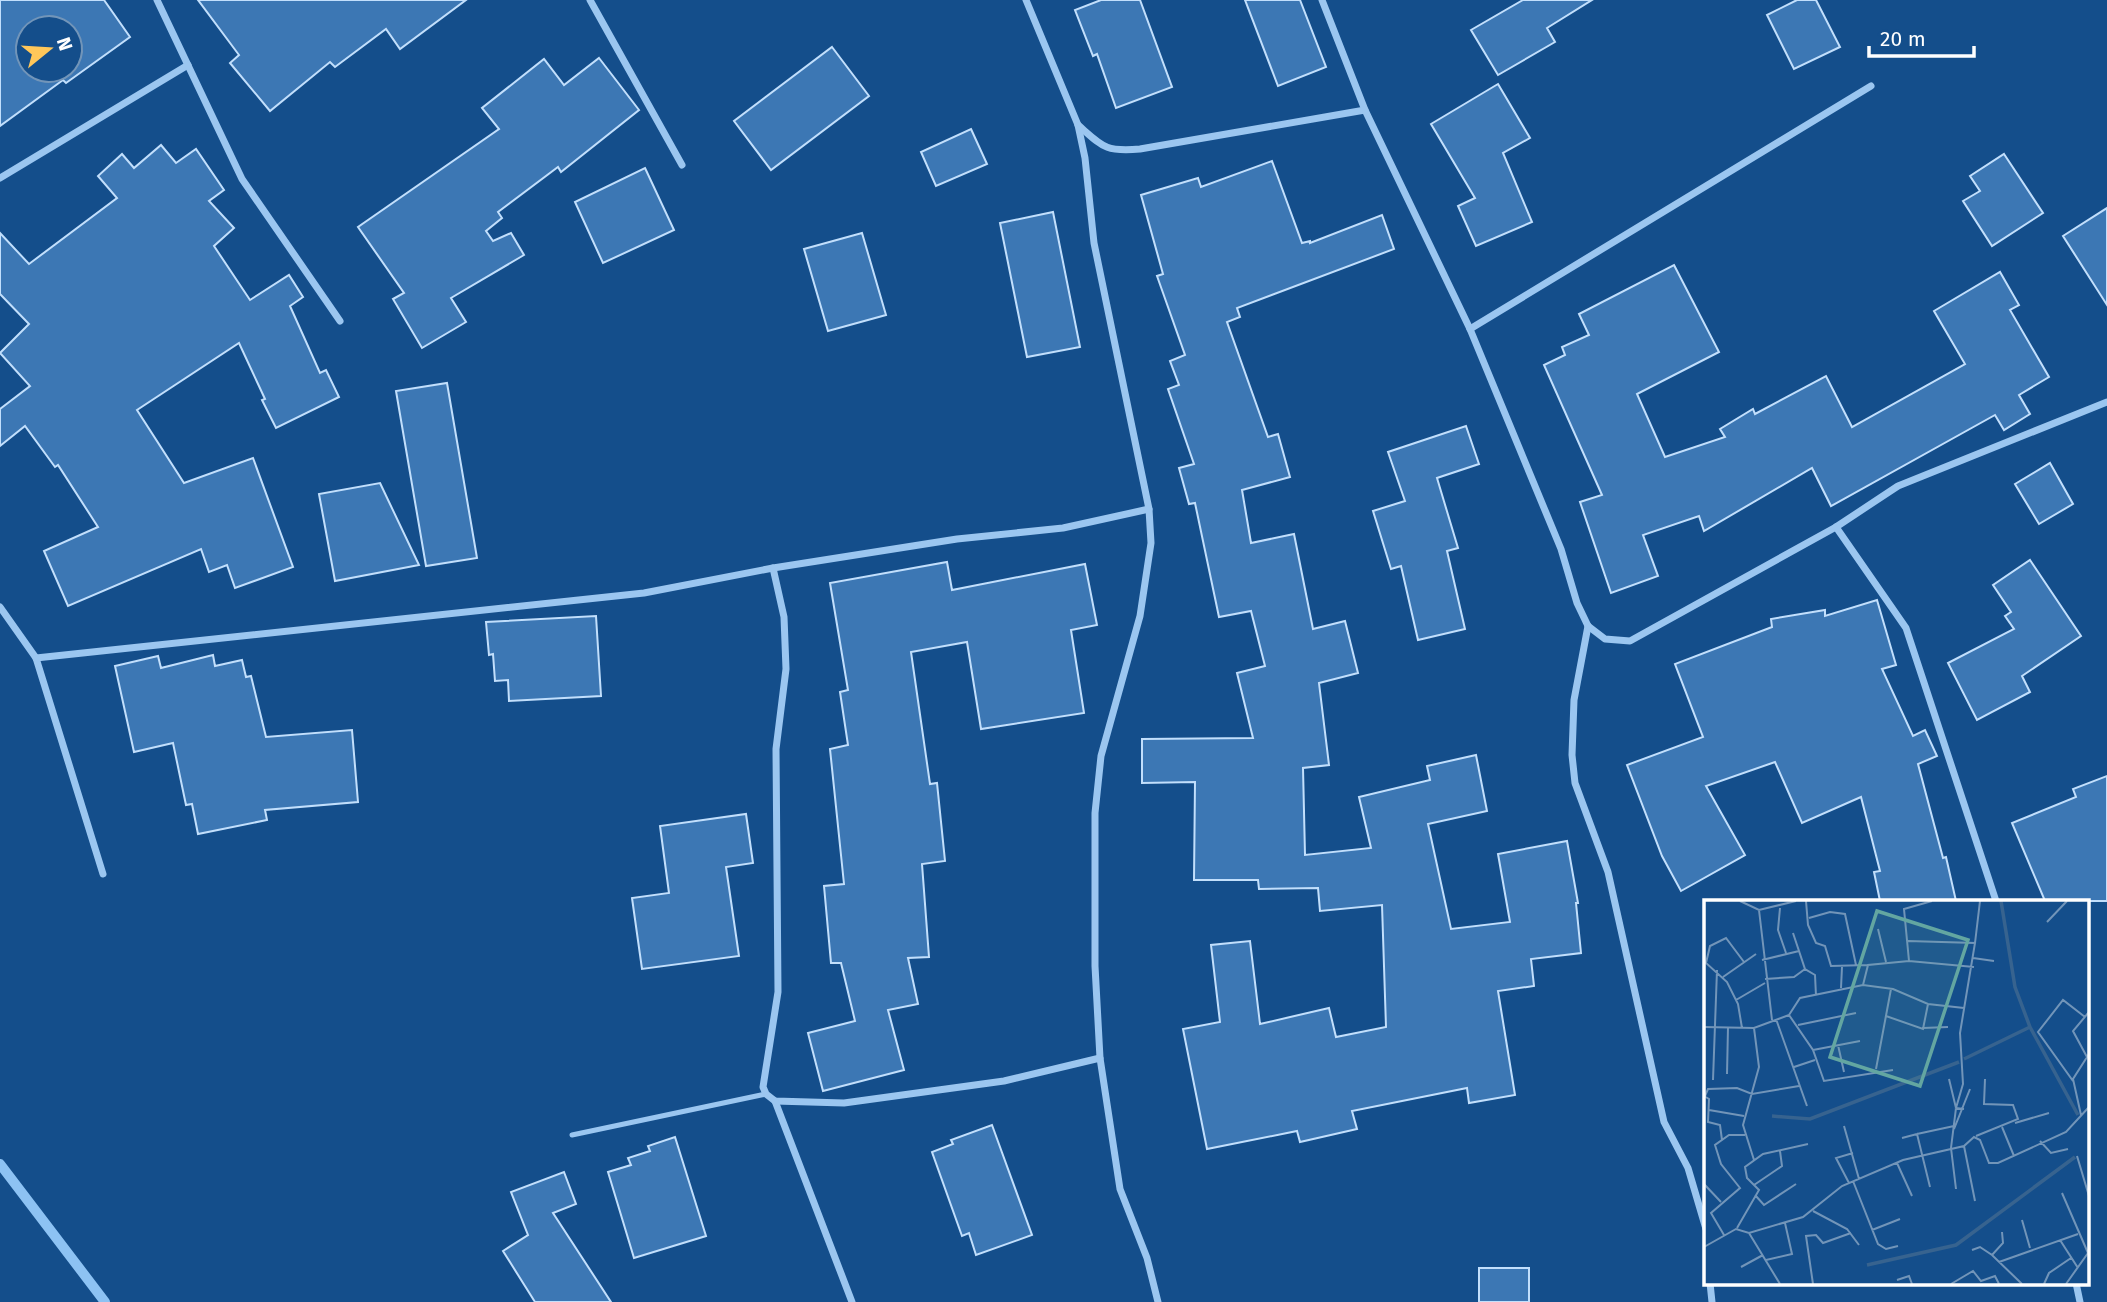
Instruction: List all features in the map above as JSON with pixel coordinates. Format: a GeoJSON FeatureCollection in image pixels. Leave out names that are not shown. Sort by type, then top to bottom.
{"type":"FeatureCollection","features":[{"type":"Feature","properties":{"kind":"street"},"geometry":{"type":"LineString","coordinates":[[157,0],[242,179],[340,321]]}},
{"type":"Feature","properties":{"kind":"street"},"geometry":{"type":"LineString","coordinates":[[590,0],[682,164]]}},
{"type":"Feature","properties":{"kind":"street"},"geometry":{"type":"LineString","coordinates":[[1026,0],[1078,125],[1085,158],[1094,243],[1149,509],[1152,543],[1140,616],[1101,756],[1095,813],[1095,966],[1100,1058],[1120,1189],[1147,1258],[1158,1302]]}},
{"type":"Feature","properties":{"kind":"street"},"geometry":{"type":"LineString","coordinates":[[1322,0],[1365,110],[1470,329],[1561,549],[1577,603],[1588,625],[1605,639],[1630,640],[1836,527],[1898,486],[2107,402]]}},
{"type":"Feature","properties":{"kind":"street"},"geometry":{"type":"LineString","coordinates":[[0,178],[188,65]]}},
{"type":"Feature","properties":{"kind":"street"},"geometry":{"type":"LineString","coordinates":[[1470,329],[1871,86]]}},
{"type":"Feature","properties":{"kind":"street"},"geometry":{"type":"LineString","coordinates":[[1078,125],[1100,144],[1116,151],[1365,110]]}},
{"type":"Feature","properties":{"kind":"street"},"geometry":{"type":"LineString","coordinates":[[36,658],[644,593],[773,568],[957,539],[1063,528],[1149,509]]}},
{"type":"Feature","properties":{"kind":"street"},"geometry":{"type":"LineString","coordinates":[[1836,527],[1906,628],[1996,900]]}},
{"type":"Feature","properties":{"kind":"street"},"geometry":{"type":"LineString","coordinates":[[773,568],[784,617],[786,669],[776,749],[778,992],[763,1087],[766,1094],[775,1101],[852,1302]]}},
{"type":"Feature","properties":{"kind":"street"},"geometry":{"type":"LineString","coordinates":[[0,607],[36,658],[103,874]]}},
{"type":"Feature","properties":{"kind":"street"},"geometry":{"type":"LineString","coordinates":[[1588,625],[1574,700],[1572,755],[1576,783],[1608,872],[1664,1122],[1688,1168],[1704,1222]]}},
{"type":"Feature","properties":{"kind":"street"},"geometry":{"type":"LineString","coordinates":[[775,1101],[844,1103],[884,1098],[1004,1081],[1100,1058]]}},
{"type":"Feature","properties":{"kind":"street"},"geometry":{"type":"LineString","coordinates":[[1710,1284],[1712,1302]]}},
{"type":"Feature","properties":{"kind":"street"},"geometry":{"type":"LineString","coordinates":[[2076,1284],[2080,1302]]}},
{"type":"Feature","properties":{"kind":"lane"},"geometry":{"type":"LineString","coordinates":[[572,1135],[766,1094]]}},
{"type":"Feature","properties":{"kind":"building"},"geometry":{"type":"Polygon","coordinates":[[[0,0],[104,0],[130,37],[84,70],[84,14],[14,14],[14,84],[58,84],[0,126],[0,0]]]}},
{"type":"Feature","properties":{"kind":"building"},"geometry":{"type":"Polygon","coordinates":[[[198,0],[466,0],[400,49],[386,29],[335,67],[330,62],[270,111],[230,63],[239,55],[198,0]]]}},
{"type":"Feature","properties":{"kind":"building"},"geometry":{"type":"Polygon","coordinates":[[[1101,0],[1140,0],[1172,87],[1116,108],[1097,54],[1093,56],[1075,10],[1101,0]]]}},
{"type":"Feature","properties":{"kind":"building"},"geometry":{"type":"Polygon","coordinates":[[[1245,0],[1300,0],[1326,67],[1278,86],[1245,0]]]}},
{"type":"Feature","properties":{"kind":"building"},"geometry":{"type":"Polygon","coordinates":[[[1523,0],[1592,0],[1547,28],[1555,42],[1498,75],[1471,30],[1523,0]]]}},
{"type":"Feature","properties":{"kind":"building"},"geometry":{"type":"Polygon","coordinates":[[[1797,0],[1816,0],[1840,47],[1794,69],[1767,15],[1797,0]]]}},
{"type":"Feature","properties":{"kind":"building"},"geometry":{"type":"Polygon","coordinates":[[[832,47],[869,96],[771,170],[734,121],[832,47]]]}},
{"type":"Feature","properties":{"kind":"building"},"geometry":{"type":"Polygon","coordinates":[[[599,58],[639,110],[561,172],[558,167],[498,212],[502,218],[486,231],[493,241],[511,233],[524,255],[451,298],[466,322],[422,348],[393,299],[404,293],[358,227],[499,129],[482,108],[544,59],[564,85],[599,58]]]}},
{"type":"Feature","properties":{"kind":"building"},"geometry":{"type":"Polygon","coordinates":[[[1498,84],[1530,138],[1503,153],[1532,222],[1476,246],[1458,206],[1475,198],[1431,124],[1498,84]]]}},
{"type":"Feature","properties":{"kind":"building"},"geometry":{"type":"Polygon","coordinates":[[[971,129],[987,164],[936,186],[921,152],[971,129]]]}},
{"type":"Feature","properties":{"kind":"building"},"geometry":{"type":"Polygon","coordinates":[[[161,145],[176,163],[196,149],[224,190],[209,201],[234,228],[214,246],[250,300],[289,275],[303,297],[290,306],[320,373],[326,370],[339,397],[276,428],[239,343],[137,410],[184,483],[253,458],[293,567],[235,588],[227,565],[209,572],[201,549],[68,606],[44,551],[98,527],[58,465],[55,467],[25,426],[0,446],[0,409],[30,386],[0,353],[29,324],[0,294],[0,233],[29,264],[117,198],[98,176],[122,154],[134,168],[161,145]]]}},
{"type":"Feature","properties":{"kind":"building"},"geometry":{"type":"Polygon","coordinates":[[[2004,154],[2043,213],[1992,246],[1963,201],[1980,191],[1970,176],[2004,154]]]}},
{"type":"Feature","properties":{"kind":"building"},"geometry":{"type":"Polygon","coordinates":[[[1272,161],[1302,243],[1310,243],[1382,215],[1394,249],[1237,308],[1240,317],[1227,322],[1268,437],[1278,434],[1290,477],[1242,490],[1251,543],[1294,534],[1313,629],[1345,621],[1358,673],[1319,683],[1329,765],[1303,768],[1305,855],[1371,848],[1359,797],[1430,780],[1427,766],[1476,755],[1487,811],[1428,824],[1451,929],[1510,922],[1498,854],[1567,841],[1578,903],[1581,953],[1531,959],[1534,986],[1498,991],[1515,1095],[1469,1103],[1467,1088],[1352,1111],[1357,1129],[1300,1142],[1297,1131],[1207,1149],[1183,1029],[1220,1022],[1211,945],[1250,941],[1260,1024],[1329,1008],[1336,1037],[1386,1027],[1382,905],[1320,911],[1318,888],[1259,889],[1258,880],[1194,880],[1195,782],[1142,783],[1142,739],[1253,738],[1237,673],[1265,666],[1251,611],[1219,617],[1195,503],[1189,504],[1179,468],[1194,464],[1168,389],[1179,385],[1170,361],[1185,355],[1157,276],[1163,274],[1141,195],[1198,178],[1201,187],[1272,161]]]}},
{"type":"Feature","properties":{"kind":"building"},"geometry":{"type":"Polygon","coordinates":[[[645,168],[674,230],[603,263],[575,202],[645,168]]]}},
{"type":"Feature","properties":{"kind":"building"},"geometry":{"type":"Polygon","coordinates":[[[2107,208],[2107,305],[2063,236],[2107,208]]]}},
{"type":"Feature","properties":{"kind":"building"},"geometry":{"type":"Polygon","coordinates":[[[1053,212],[1080,347],[1027,357],[1000,223],[1053,212]]]}},
{"type":"Feature","properties":{"kind":"building"},"geometry":{"type":"Polygon","coordinates":[[[862,233],[886,315],[828,331],[804,249],[862,233]]]}},
{"type":"Feature","properties":{"kind":"building"},"geometry":{"type":"Polygon","coordinates":[[[1674,265],[1719,352],[1637,394],[1665,457],[1725,437],[1720,429],[1753,409],[1755,414],[1826,376],[1852,427],[1965,364],[1934,311],[2000,272],[2019,305],[2010,310],[2049,377],[2019,395],[2030,414],[2004,430],[1995,415],[1831,506],[1812,468],[1704,531],[1699,516],[1643,535],[1658,576],[1611,593],[1580,502],[1602,495],[1544,365],[1565,355],[1562,347],[1589,335],[1579,314],[1674,265]]]}},
{"type":"Feature","properties":{"kind":"building"},"geometry":{"type":"Polygon","coordinates":[[[447,383],[477,558],[426,566],[396,391],[447,383]]]}},
{"type":"Feature","properties":{"kind":"building"},"geometry":{"type":"Polygon","coordinates":[[[1466,426],[1479,464],[1437,478],[1458,548],[1447,551],[1465,629],[1418,640],[1401,566],[1391,569],[1373,511],[1405,501],[1388,452],[1466,426]]]}},
{"type":"Feature","properties":{"kind":"building"},"geometry":{"type":"Polygon","coordinates":[[[2050,463],[2073,504],[2039,524],[2015,484],[2050,463]]]}},
{"type":"Feature","properties":{"kind":"building"},"geometry":{"type":"Polygon","coordinates":[[[380,483],[419,565],[335,581],[319,494],[380,483]]]}},
{"type":"Feature","properties":{"kind":"building"},"geometry":{"type":"Polygon","coordinates":[[[2030,560],[2081,636],[2022,676],[2030,692],[1977,720],[1948,663],[2014,629],[2005,616],[2011,612],[1993,585],[2030,560]]]}},
{"type":"Feature","properties":{"kind":"building"},"geometry":{"type":"Polygon","coordinates":[[[947,562],[952,590],[1085,564],[1097,625],[1071,630],[1084,713],[981,729],[967,642],[911,652],[930,784],[937,783],[945,861],[922,864],[929,957],[908,958],[918,1004],[888,1010],[904,1070],[823,1091],[808,1033],[855,1021],[841,963],[831,963],[824,886],[844,884],[830,749],[848,745],[840,692],[848,690],[830,583],[947,562]]]}},
{"type":"Feature","properties":{"kind":"building"},"geometry":{"type":"Polygon","coordinates":[[[1877,600],[1896,665],[1882,669],[1913,736],[1925,730],[1937,756],[1918,764],[1956,900],[1880,900],[1874,872],[1880,871],[1861,797],[1802,823],[1775,762],[1706,786],[1745,855],[1681,891],[1662,856],[1627,765],[1703,737],[1675,664],[1772,627],[1771,619],[1825,610],[1825,616],[1877,600]]]}},
{"type":"Feature","properties":{"kind":"building"},"geometry":{"type":"Polygon","coordinates":[[[596,616],[601,696],[509,701],[508,680],[495,681],[486,622],[596,616]]]}},
{"type":"Feature","properties":{"kind":"building"},"geometry":{"type":"Polygon","coordinates":[[[213,655],[215,666],[242,660],[246,677],[251,676],[266,737],[352,730],[358,802],[265,810],[267,820],[198,834],[192,804],[186,805],[173,743],[134,752],[115,666],[158,656],[161,668],[213,655]]]}},
{"type":"Feature","properties":{"kind":"building"},"geometry":{"type":"Polygon","coordinates":[[[2107,776],[2107,901],[2045,900],[2012,823],[2076,797],[2073,789],[2107,776]]]}},
{"type":"Feature","properties":{"kind":"building"},"geometry":{"type":"Polygon","coordinates":[[[746,814],[753,863],[726,867],[739,956],[642,969],[632,898],[669,893],[660,826],[746,814]]]}},
{"type":"Feature","properties":{"kind":"building"},"geometry":{"type":"Polygon","coordinates":[[[992,1125],[1032,1235],[976,1255],[969,1233],[962,1236],[932,1152],[953,1144],[951,1140],[992,1125]]]}},
{"type":"Feature","properties":{"kind":"building"},"geometry":{"type":"Polygon","coordinates":[[[675,1137],[706,1236],[634,1258],[608,1172],[631,1165],[628,1158],[650,1151],[648,1146],[675,1137]]]}},
{"type":"Feature","properties":{"kind":"building"},"geometry":{"type":"Polygon","coordinates":[[[564,1172],[576,1204],[553,1213],[611,1302],[535,1302],[503,1251],[528,1235],[511,1192],[564,1172]]]}},
{"type":"Feature","properties":{"kind":"building"},"geometry":{"type":"Polygon","coordinates":[[[1479,1268],[1529,1268],[1529,1302],[1479,1302],[1479,1268]]]}},
{"type":"Feature","properties":{"kind":"waterway"},"geometry":{"type":"LineString","coordinates":[[0,1164],[105,1302]]}}]}
